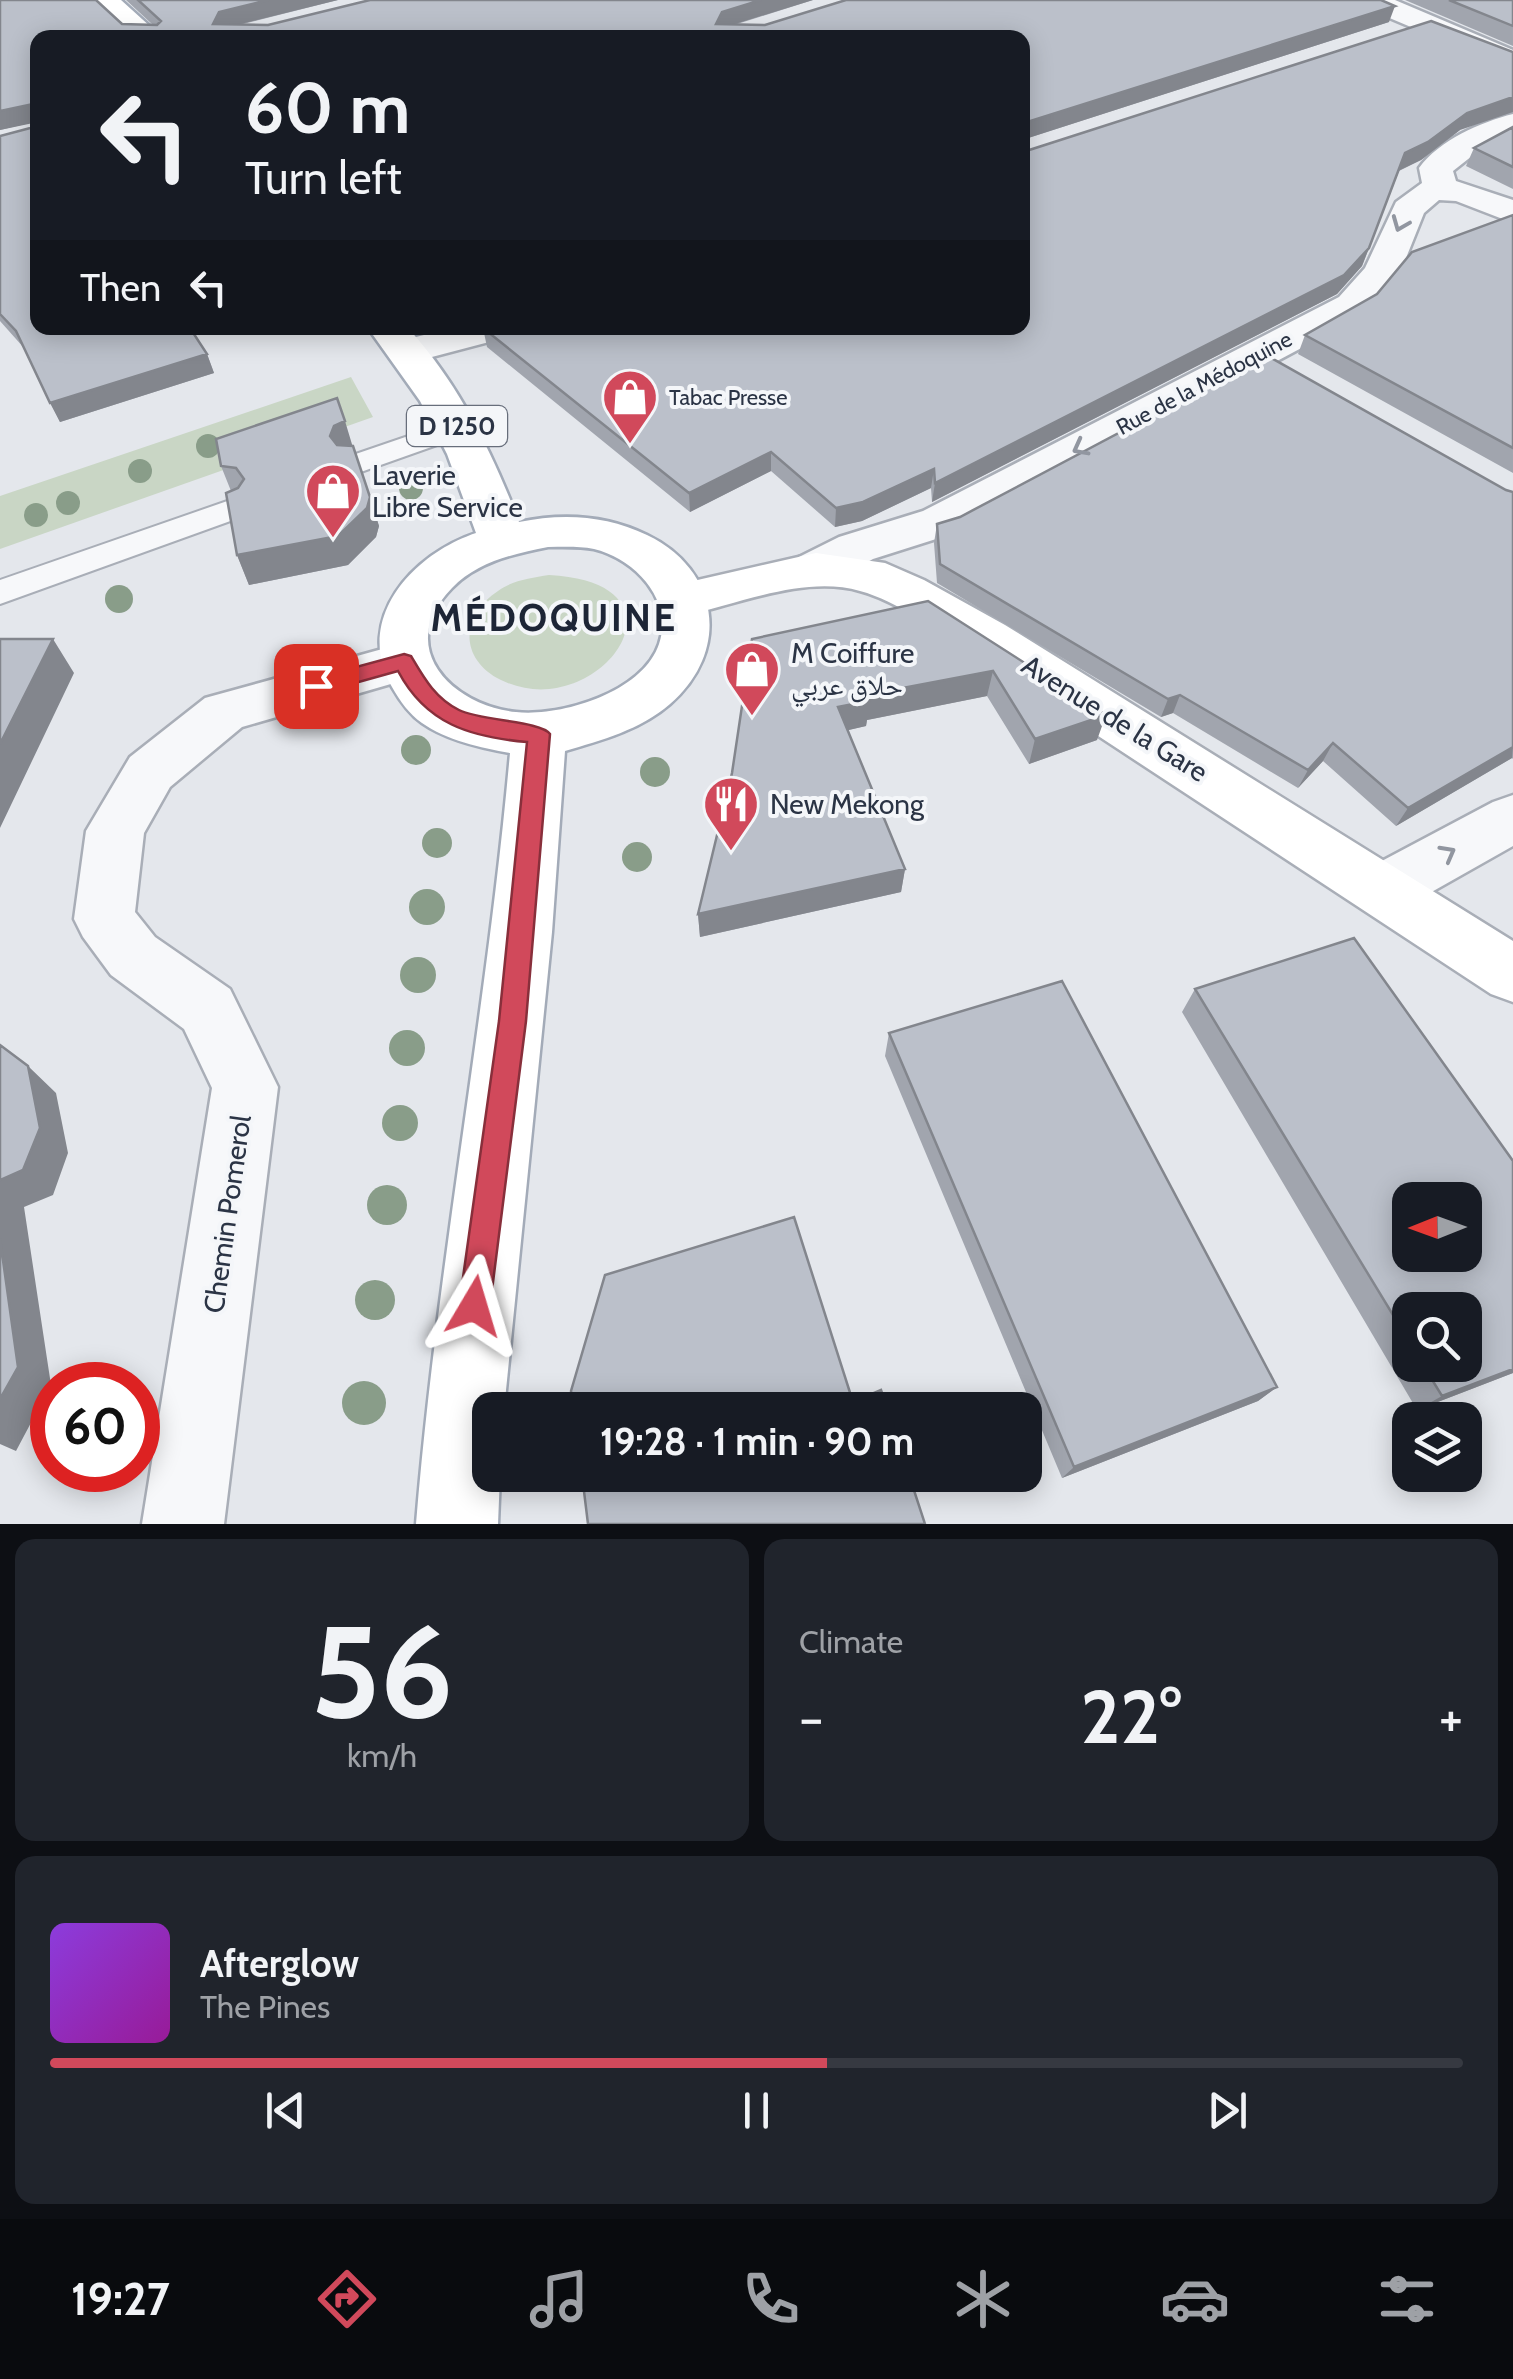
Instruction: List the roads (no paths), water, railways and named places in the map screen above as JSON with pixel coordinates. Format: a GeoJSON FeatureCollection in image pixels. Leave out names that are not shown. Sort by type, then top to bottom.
{"type":"FeatureCollection","features":[{"type":"Feature","properties":{"kind":"main road"},"geometry":{"type":"LineString","coordinates":[[104,0],[140,30]]}},
{"type":"Feature","properties":{"kind":"main road","name":"D 1250"},"geometry":{"type":"LineString","coordinates":[[398,339],[458,428],[502,540]]}},
{"type":"Feature","properties":{"kind":"main road"},"geometry":{"type":"LineString","coordinates":[[563,532],[594,534],[634,547],[666,569],[684,599],[688,628],[679,658],[658,686],[625,710],[584,727],[539,734],[492,730],[450,716],[420,692],[404,662],[402,632],[413,602],[435,576],[466,554],[502,540],[563,532]]}},
{"type":"Feature","properties":{"kind":"main road","name":"Avenue de la Gare"},"geometry":{"type":"LineString","coordinates":[[684,599],[816,569],[868,575],[907,592],[988,638],[1513,974]]}},
{"type":"Feature","properties":{"kind":"main road"},"geometry":{"type":"LineString","coordinates":[[457,1524],[461,1434],[478,1273],[513,1021],[539,734]]}},
{"type":"Feature","properties":{"kind":"street"},"geometry":{"type":"LineString","coordinates":[[1371,0],[1513,61]]}},
{"type":"Feature","properties":{"kind":"street"},"geometry":{"type":"LineString","coordinates":[[1374,40],[1426,24]]}},
{"type":"Feature","properties":{"kind":"street","name":"Rue de la Médoquine"},"geometry":{"type":"LineString","coordinates":[[816,569],[856,548],[939,522],[1277,363],[1353,306],[1382,270],[1406,208],[1422,193],[1440,188],[1436,168],[1465,145],[1513,124]]}},
{"type":"Feature","properties":{"kind":"street"},"geometry":{"type":"LineString","coordinates":[[1440,188],[1465,192],[1513,212]]}},
{"type":"Feature","properties":{"kind":"street"},"geometry":{"type":"LineString","coordinates":[[398,339],[434,335]]}},
{"type":"Feature","properties":{"kind":"street","name":"Chemin Pomerol"},"geometry":{"type":"LineString","coordinates":[[183,1524],[245,1087],[208,1009],[133,956],[104,919],[115,831],[150,772],[224,712],[404,662]]}},
{"type":"Feature","properties":{"kind":"street"},"geometry":{"type":"LineString","coordinates":[[1384,888],[1513,818]]}},
{"type":"Feature","properties":{"kind":"lane"},"geometry":{"type":"LineString","coordinates":[[358,464],[458,428]]}},
{"type":"Feature","properties":{"kind":"lane"},"geometry":{"type":"LineString","coordinates":[[0,592],[236,508]]}},
{"type":"Feature","properties":{"kind":"place","name":"Tabac Presse"},"geometry":{"type":"Point","coordinates":[630,446]}},
{"type":"Feature","properties":{"kind":"place","name":"Laverie Libre Service"},"geometry":{"type":"Point","coordinates":[333,540]}},
{"type":"Feature","properties":{"kind":"place","name":"M Coiffure حلاق عربي"},"geometry":{"type":"Point","coordinates":[752,718]}},
{"type":"Feature","properties":{"kind":"place","name":"New Mekong"},"geometry":{"type":"Point","coordinates":[731,853]}},
{"type":"Feature","properties":{"kind":"district","name":"MÉDOQUINE"},"geometry":{"type":"Point","coordinates":[554,617]}}]}
